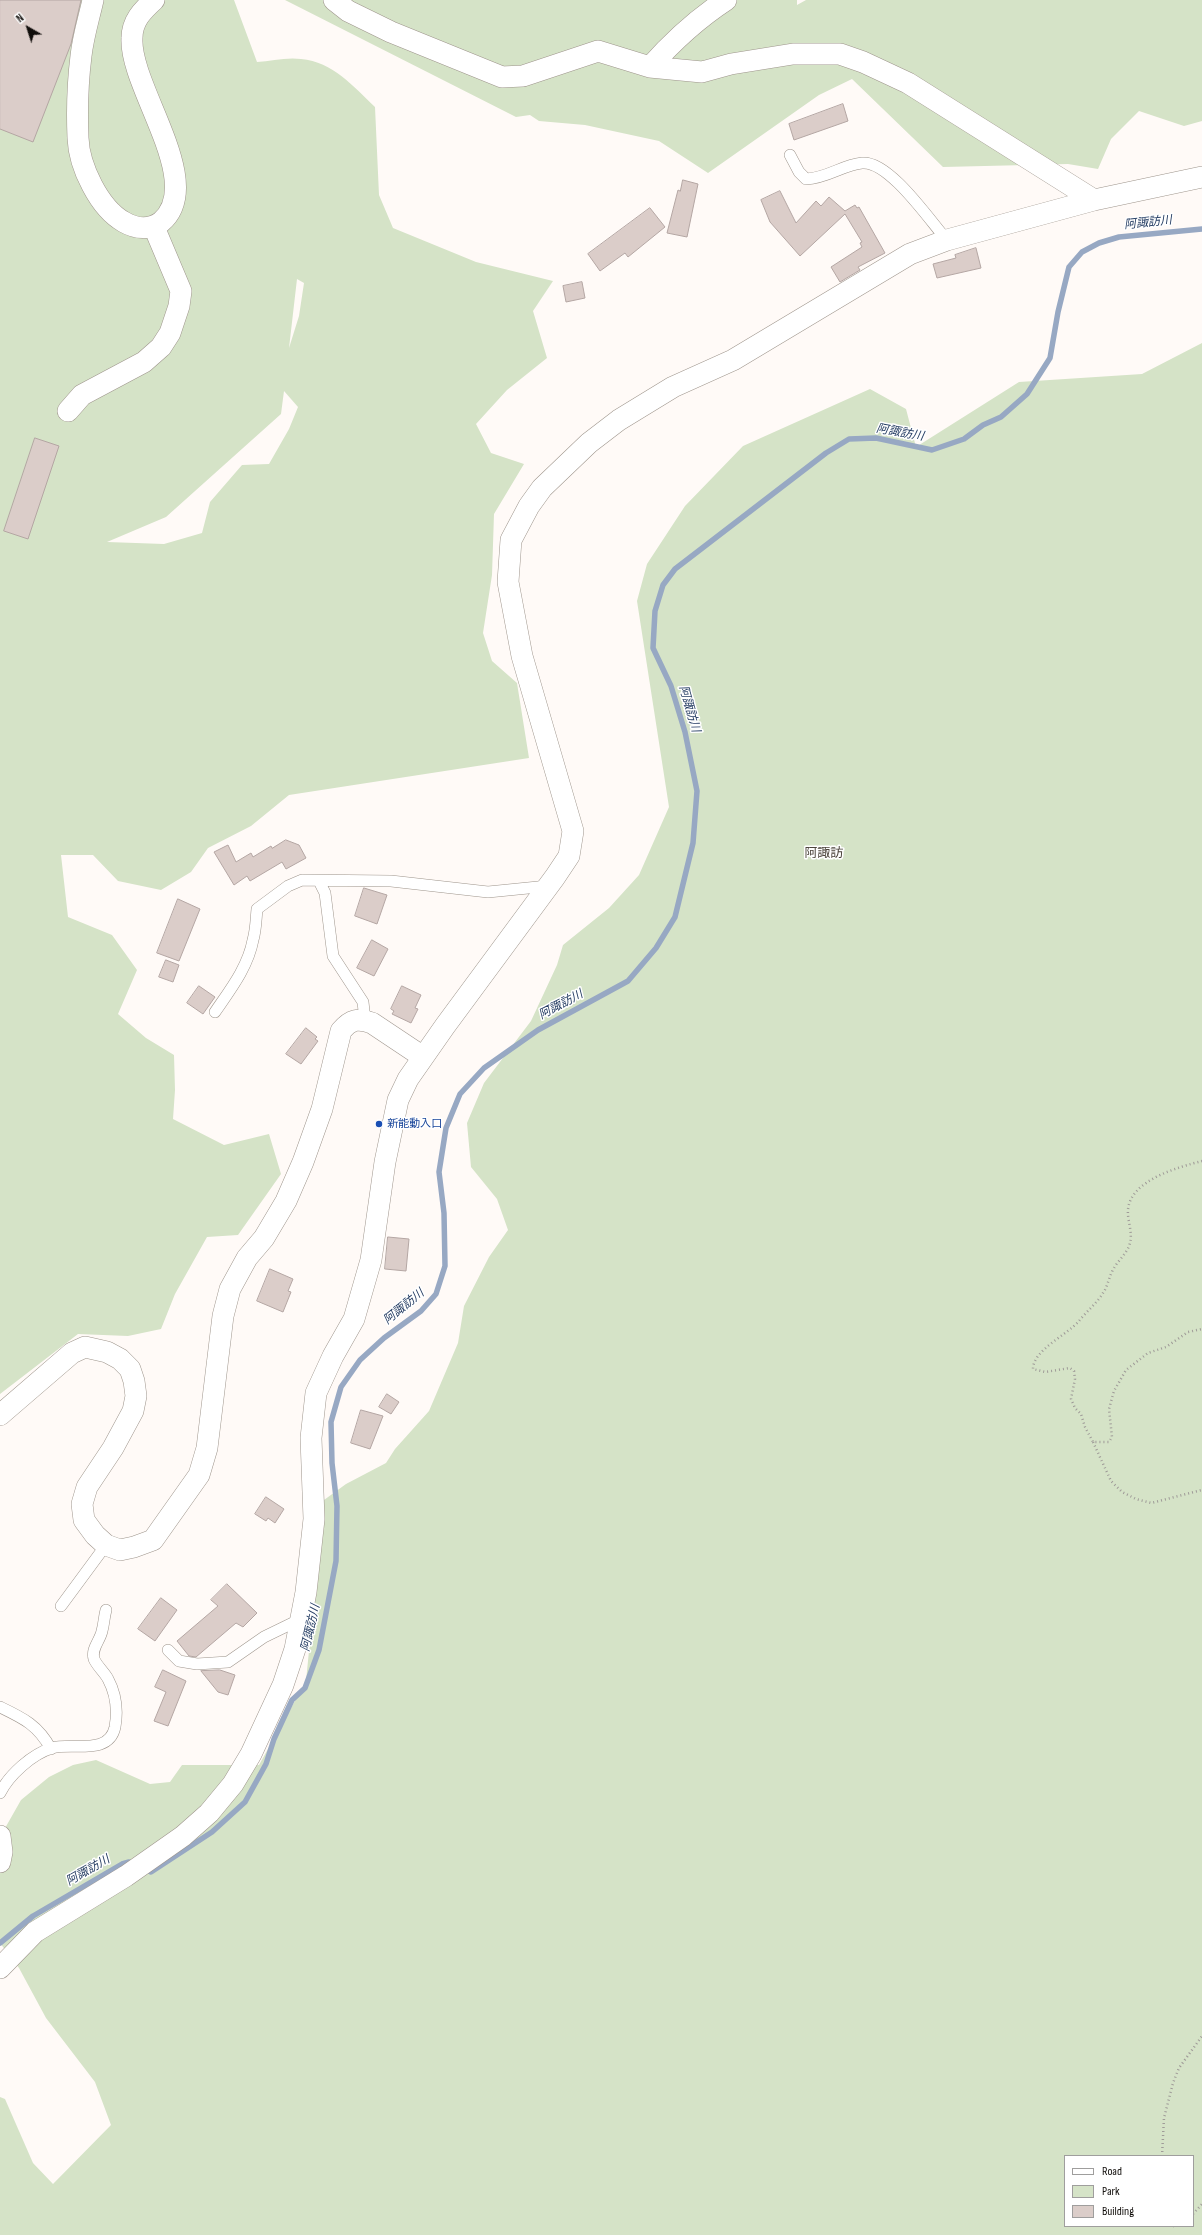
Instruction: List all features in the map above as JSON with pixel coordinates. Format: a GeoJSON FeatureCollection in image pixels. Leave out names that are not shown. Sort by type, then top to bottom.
{"type":"FeatureCollection","features":[{"type":"Feature","properties":{"kind":"street"},"geometry":{"type":"LineString","coordinates":[[93,0],[81,56],[78,138],[81,154],[95,192],[104,205],[125,223],[142,228],[154,227],[167,216],[173,206],[177,190],[172,166],[134,58],[131,39],[133,27],[139,15],[154,0]]}},
{"type":"Feature","properties":{"kind":"street"},"geometry":{"type":"LineString","coordinates":[[334,0],[348,11],[391,32],[502,77],[523,76],[598,51],[650,67],[702,72],[731,64],[794,54],[840,54],[863,62],[908,83],[1094,200]]}},
{"type":"Feature","properties":{"kind":"street"},"geometry":{"type":"LineString","coordinates":[[650,67],[670,43],[705,14],[726,0]]}},
{"type":"Feature","properties":{"kind":"street"},"geometry":{"type":"LineString","coordinates":[[0,1968],[34,1932],[126,1876],[183,1836],[208,1813],[233,1784],[251,1754],[283,1685],[295,1649],[306,1592],[314,1519],[311,1438],[316,1393],[333,1356],[354,1318],[371,1260],[385,1162],[398,1100],[408,1079],[423,1057],[569,856],[573,831],[522,656],[508,582],[511,540],[529,506],[542,488],[561,469],[619,420],[673,387],[732,360],[910,254],[947,240],[1094,200],[1202,177]]}},
{"type":"Feature","properties":{"kind":"street"},"geometry":{"type":"LineString","coordinates":[[68,411],[82,395],[144,362],[160,347],[170,333],[179,306],[181,291],[154,227]]}},
{"type":"Feature","properties":{"kind":"street"},"geometry":{"type":"LineString","coordinates":[[0,1415],[72,1353],[85,1347],[107,1352],[120,1359],[130,1369],[136,1396],[133,1411],[113,1448],[87,1487],[82,1504],[84,1520],[95,1535],[106,1545],[120,1550],[153,1540],[199,1475],[207,1448],[223,1316],[230,1289],[247,1258],[264,1238],[286,1201],[322,1109],[341,1031],[348,1022],[360,1018],[372,1023],[423,1057]]}},
{"type":"Feature","properties":{"kind":"street"},"geometry":{"type":"LineString","coordinates":[[0,1836],[2,1852],[0,1862]]}},
{"type":"Feature","properties":{"kind":"lane"},"geometry":{"type":"LineString","coordinates":[[790,155],[799,172],[806,178],[820,178],[849,166],[864,163],[878,166],[894,179],[947,240]]}},
{"type":"Feature","properties":{"kind":"lane"},"geometry":{"type":"LineString","coordinates":[[215,1012],[237,981],[247,957],[253,941],[257,909],[288,886],[302,880],[391,882],[488,892],[548,886]]}},
{"type":"Feature","properties":{"kind":"lane"},"geometry":{"type":"LineString","coordinates":[[319,881],[325,894],[333,956],[363,1002],[365,1020]]}},
{"type":"Feature","properties":{"kind":"lane"},"geometry":{"type":"LineString","coordinates":[[61,1606],[106,1545]]}},
{"type":"Feature","properties":{"kind":"lane"},"geometry":{"type":"LineString","coordinates":[[0,1793],[19,1769],[51,1748],[65,1745],[91,1747],[102,1744],[115,1728],[116,1699],[108,1679],[94,1659],[94,1646],[102,1633],[106,1610]]}},
{"type":"Feature","properties":{"kind":"lane"},"geometry":{"type":"LineString","coordinates":[[168,1650],[179,1661],[197,1664],[228,1662],[264,1637],[301,1619]]}},
{"type":"Feature","properties":{"kind":"lane"},"geometry":{"type":"LineString","coordinates":[[0,1707],[25,1718],[44,1735],[51,1748]]}},
{"type":"Feature","properties":{"kind":"path"},"geometry":{"type":"LineString","coordinates":[[1202,1161],[1160,1175],[1149,1180],[1138,1189],[1128,1207],[1131,1237],[1129,1246],[1113,1268],[1103,1293],[1078,1323],[1039,1354],[1033,1362],[1033,1369],[1045,1372],[1064,1368],[1070,1368],[1074,1371],[1075,1379],[1071,1398],[1074,1408],[1081,1414],[1085,1427],[1111,1481],[1122,1492],[1136,1499],[1151,1503],[1202,1490]]}},
{"type":"Feature","properties":{"kind":"path"},"geometry":{"type":"LineString","coordinates":[[1093,1442],[1108,1442],[1112,1437],[1109,1409],[1114,1391],[1126,1370],[1148,1353],[1166,1347],[1188,1332],[1202,1329]]}},
{"type":"Feature","properties":{"kind":"path"},"geometry":{"type":"LineString","coordinates":[[1162,2155],[1164,2118],[1173,2083],[1179,2068],[1202,2036]]}},
{"type":"Feature","properties":{"kind":"path"},"geometry":{"type":"LineString","coordinates":[[1194,2213],[1202,2204]]}},
{"type":"Feature","properties":{"kind":"green space"},"geometry":{"type":"Polygon","coordinates":[[[0,0],[234,0],[257,62],[301,59],[323,65],[342,76],[375,107],[379,195],[393,228],[476,262],[553,281],[533,311],[547,358],[507,390],[476,424],[491,453],[524,464],[494,514],[492,575],[483,633],[492,661],[517,683],[529,758],[289,795],[251,826],[208,848],[191,872],[161,890],[118,881],[93,855],[61,855],[68,917],[112,935],[137,970],[118,1014],[146,1038],[174,1055],[175,1090],[173,1119],[224,1145],[269,1134],[281,1174],[238,1235],[207,1237],[175,1294],[161,1329],[128,1336],[78,1334],[0,1394],[0,0]],[[297,279],[289,348],[299,316],[304,283],[297,279]],[[284,391],[281,414],[166,517],[107,542],[164,544],[202,533],[210,502],[242,465],[269,464],[289,429],[298,407],[284,391]]]}},
{"type":"Feature","properties":{"kind":"green space"},"geometry":{"type":"Polygon","coordinates":[[[285,0],[797,0],[797,5],[806,0],[1202,0],[1202,121],[1184,126],[1139,111],[1111,139],[1098,169],[1068,164],[943,167],[852,79],[819,95],[708,173],[659,141],[585,125],[539,121],[530,115],[516,117],[285,0]]]}},
{"type":"Feature","properties":{"kind":"green space"},"geometry":{"type":"Polygon","coordinates":[[[1202,343],[1202,2235],[0,2235],[0,2097],[5,2099],[33,2163],[53,2184],[111,2125],[95,2082],[46,2018],[19,1968],[0,1943],[0,1837],[21,1800],[49,1777],[73,1765],[96,1760],[150,1784],[170,1782],[182,1765],[259,1765],[306,1681],[324,1500],[346,1484],[386,1463],[395,1449],[429,1411],[458,1343],[464,1306],[489,1257],[508,1230],[497,1199],[471,1167],[467,1123],[484,1083],[531,1021],[557,965],[563,945],[609,908],[639,875],[669,807],[637,601],[647,564],[685,506],[743,446],[870,389],[906,409],[916,447],[1019,382],[1142,374],[1202,343]]]}},
{"type":"Feature","properties":{"kind":"building"},"geometry":{"type":"Polygon","coordinates":[[[0,0],[81,0],[71,44],[33,142],[0,129],[0,0]]]}},
{"type":"Feature","properties":{"kind":"building"},"geometry":{"type":"Polygon","coordinates":[[[843,104],[848,121],[794,140],[789,124],[843,104]]]}},
{"type":"Feature","properties":{"kind":"building"},"geometry":{"type":"Polygon","coordinates":[[[683,180],[698,184],[687,237],[667,233],[678,190],[680,191],[683,180]]]}},
{"type":"Feature","properties":{"kind":"building"},"geometry":{"type":"Polygon","coordinates":[[[780,191],[796,223],[816,201],[821,206],[829,197],[845,211],[855,205],[857,208],[859,207],[885,253],[858,267],[860,270],[840,282],[831,267],[862,247],[860,243],[862,242],[845,214],[800,256],[770,222],[761,200],[780,191]]]}},
{"type":"Feature","properties":{"kind":"building"},"geometry":{"type":"Polygon","coordinates":[[[650,208],[665,227],[628,257],[625,253],[600,271],[588,254],[650,208]]]}},
{"type":"Feature","properties":{"kind":"building"},"geometry":{"type":"Polygon","coordinates":[[[976,248],[981,268],[937,278],[933,264],[956,258],[955,255],[976,248]]]}},
{"type":"Feature","properties":{"kind":"building"},"geometry":{"type":"Polygon","coordinates":[[[582,282],[585,298],[566,302],[563,286],[582,282]]]}},
{"type":"Feature","properties":{"kind":"building"},"geometry":{"type":"Polygon","coordinates":[[[35,438],[59,446],[28,539],[4,531],[35,438]]]}},
{"type":"Feature","properties":{"kind":"building"},"geometry":{"type":"Polygon","coordinates":[[[286,840],[299,845],[306,858],[286,869],[282,862],[250,881],[247,876],[234,885],[214,852],[228,845],[236,862],[251,853],[253,857],[271,846],[272,848],[286,840]]]}},
{"type":"Feature","properties":{"kind":"building"},"geometry":{"type":"Polygon","coordinates":[[[364,888],[387,895],[377,924],[355,916],[364,888]]]}},
{"type":"Feature","properties":{"kind":"building"},"geometry":{"type":"Polygon","coordinates":[[[178,899],[200,909],[179,961],[157,953],[178,899]]]}},
{"type":"Feature","properties":{"kind":"building"},"geometry":{"type":"Polygon","coordinates":[[[372,940],[388,949],[374,976],[357,968],[372,940]]]}},
{"type":"Feature","properties":{"kind":"building"},"geometry":{"type":"Polygon","coordinates":[[[166,960],[179,965],[173,982],[159,977],[166,960]]]}},
{"type":"Feature","properties":{"kind":"building"},"geometry":{"type":"Polygon","coordinates":[[[199,986],[215,997],[203,1014],[187,1003],[199,986]]]}},
{"type":"Feature","properties":{"kind":"building"},"geometry":{"type":"Polygon","coordinates":[[[402,986],[421,995],[415,1008],[418,1009],[411,1023],[392,1014],[394,1011],[391,1009],[402,986]]]}},
{"type":"Feature","properties":{"kind":"building"},"geometry":{"type":"Polygon","coordinates":[[[306,1028],[317,1037],[315,1039],[318,1041],[301,1064],[286,1054],[306,1028]]]}},
{"type":"Feature","properties":{"kind":"building"},"geometry":{"type":"Polygon","coordinates":[[[388,1237],[409,1239],[406,1271],[385,1269],[388,1237]]]}},
{"type":"Feature","properties":{"kind":"building"},"geometry":{"type":"Polygon","coordinates":[[[270,1269],[293,1279],[288,1291],[291,1292],[283,1312],[257,1301],[270,1269]]]}},
{"type":"Feature","properties":{"kind":"building"},"geometry":{"type":"Polygon","coordinates":[[[387,1394],[399,1402],[391,1414],[379,1407],[387,1394]]]}},
{"type":"Feature","properties":{"kind":"building"},"geometry":{"type":"Polygon","coordinates":[[[361,1410],[383,1416],[370,1449],[351,1443],[361,1410]]]}},
{"type":"Feature","properties":{"kind":"building"},"geometry":{"type":"Polygon","coordinates":[[[266,1497],[284,1509],[275,1523],[268,1518],[266,1521],[255,1514],[266,1497]]]}},
{"type":"Feature","properties":{"kind":"building"},"geometry":{"type":"Polygon","coordinates":[[[227,1584],[257,1613],[243,1627],[236,1623],[196,1657],[189,1656],[177,1641],[218,1606],[211,1600],[227,1584]]]}},
{"type":"Feature","properties":{"kind":"building"},"geometry":{"type":"Polygon","coordinates":[[[161,1598],[177,1610],[155,1641],[138,1629],[161,1598]]]}},
{"type":"Feature","properties":{"kind":"building"},"geometry":{"type":"Polygon","coordinates":[[[163,1670],[186,1681],[168,1726],[154,1721],[166,1692],[155,1687],[163,1670]]]}},
{"type":"Feature","properties":{"kind":"building"},"geometry":{"type":"Polygon","coordinates":[[[220,1670],[235,1675],[228,1695],[218,1692],[201,1671],[220,1670]]]}},
{"type":"Feature","properties":{"kind":"waterway","name":"阿諏訪川"},"geometry":{"type":"LineString","coordinates":[[145,1869],[151,1872],[212,1832],[245,1802],[266,1764],[274,1739],[292,1700],[305,1688],[319,1650],[336,1561],[337,1506],[332,1463],[331,1422],[341,1387],[360,1360],[384,1338],[421,1311],[436,1294],[445,1266],[444,1213],[439,1172],[446,1128],[460,1094],[484,1068],[538,1030],[628,981],[656,948],[675,917],[693,843],[697,791],[685,732],[671,686],[653,648],[655,611],[663,585],[675,569],[826,453],[849,439],[876,438],[932,450],[964,439],[983,425],[1001,417],[1027,394],[1050,358],[1058,312],[1069,267],[1082,252],[1099,243],[1119,237],[1202,229]]}},
{"type":"Feature","properties":{"kind":"waterway","name":"阿諏訪川"},"geometry":{"type":"LineString","coordinates":[[0,1943],[33,1916],[122,1864],[129,1862],[133,1864]]}},
{"type":"Feature","properties":{"kind":"place","name":"新能動入口"},"geometry":{"type":"Point","coordinates":[379,1124]}},
{"type":"Feature","properties":{"kind":"district","name":"阿諏訪"},"geometry":{"type":"Point","coordinates":[824,854]}}]}
